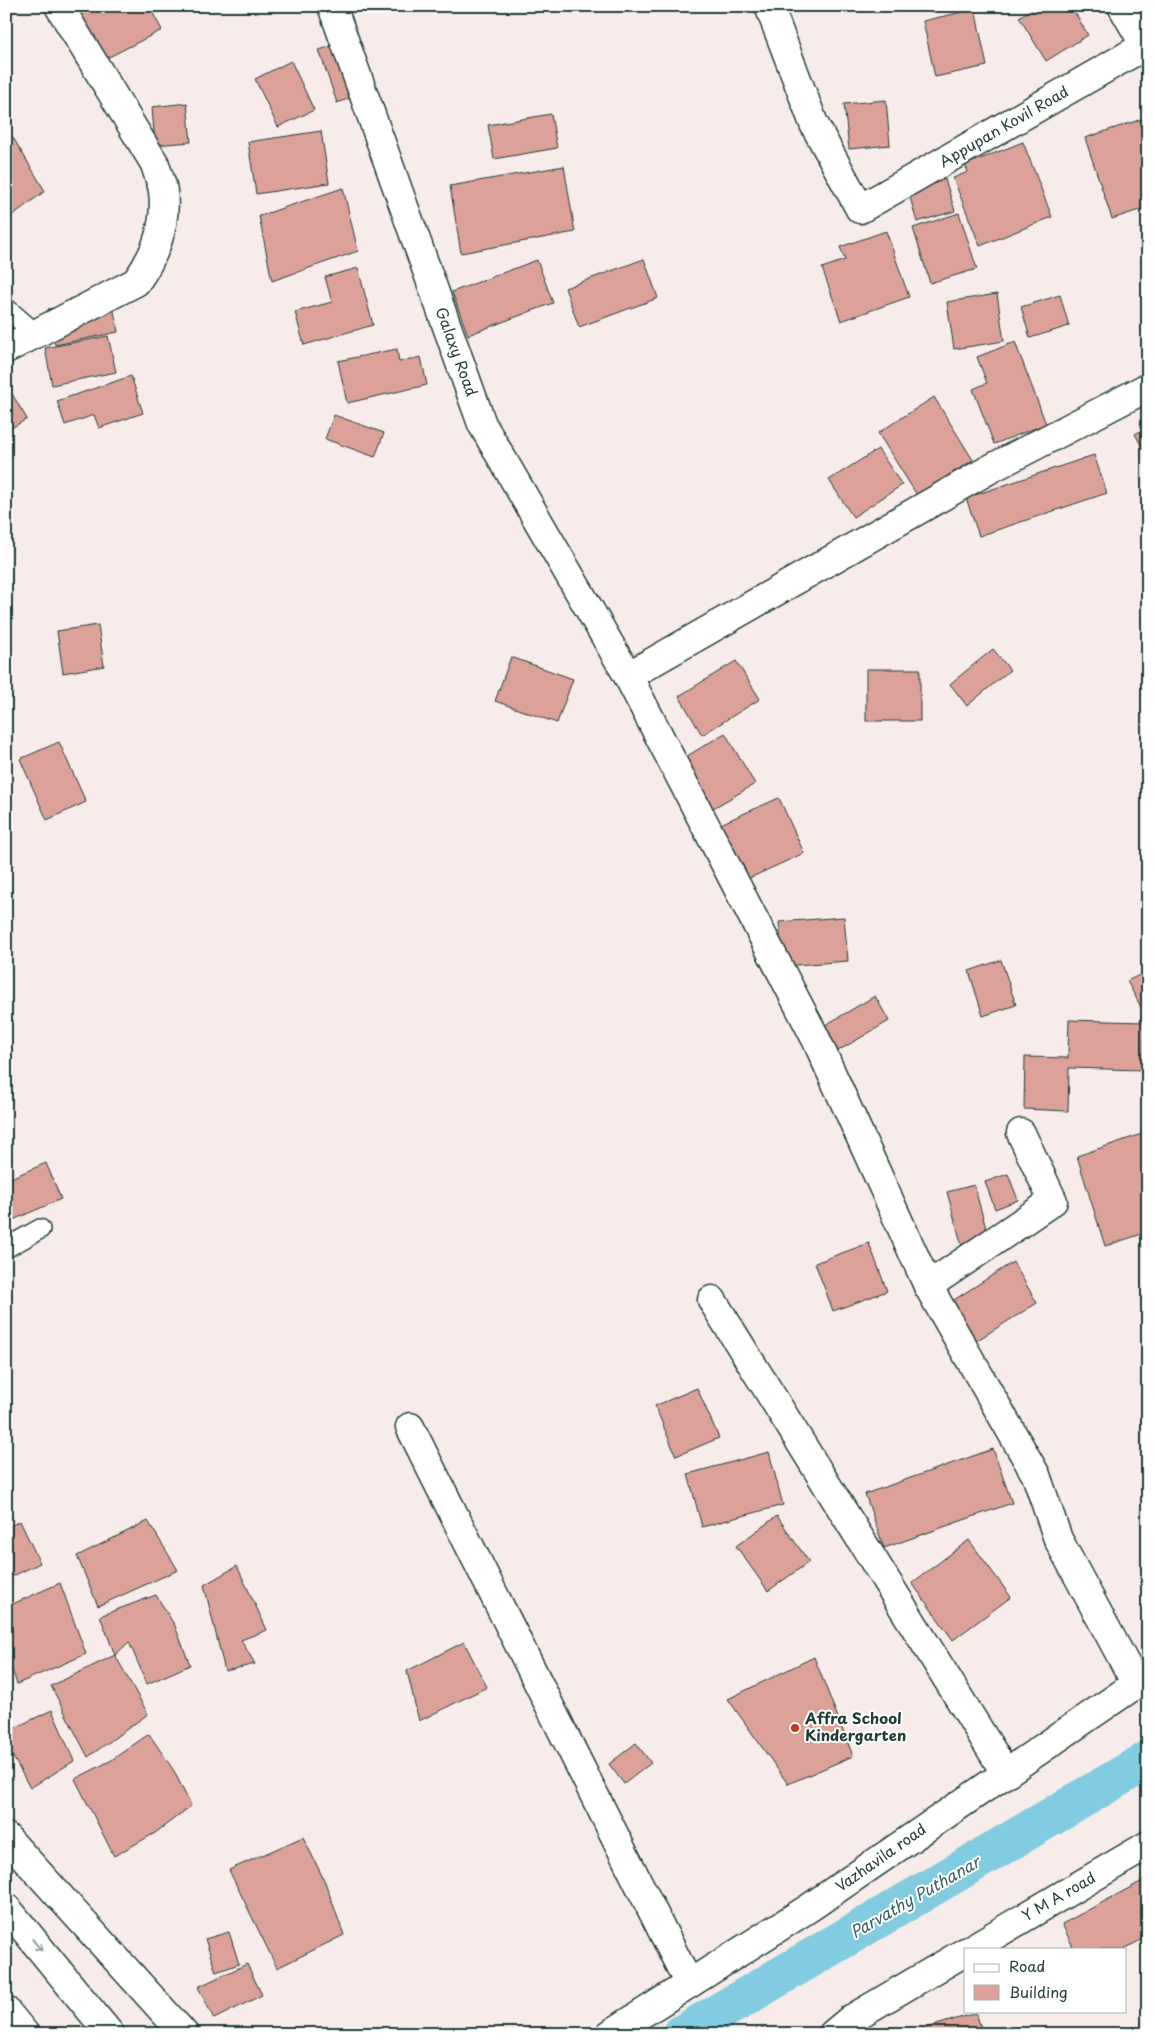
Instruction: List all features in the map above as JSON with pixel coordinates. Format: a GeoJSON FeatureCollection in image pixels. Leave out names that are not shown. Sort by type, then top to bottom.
{"type":"FeatureCollection","features":[{"type":"Feature","properties":{"kind":"street"},"geometry":{"type":"LineString","coordinates":[[6,349],[136,282],[148,266],[155,249],[162,214],[163,190],[155,164],[59,6]]}},
{"type":"Feature","properties":{"kind":"street","name":"Appupan Kovil Road"},"geometry":{"type":"LineString","coordinates":[[769,6],[814,124],[860,209],[1147,47]]}},
{"type":"Feature","properties":{"kind":"street"},"geometry":{"type":"LineString","coordinates":[[1122,6],[1147,47]]}},
{"type":"Feature","properties":{"kind":"street","name":"Galaxy Road"},"geometry":{"type":"LineString","coordinates":[[338,9],[482,424],[628,676],[816,1039],[928,1286],[1036,1475],[1058,1539],[1142,1679]]}},
{"type":"Feature","properties":{"kind":"street"},"geometry":{"type":"LineString","coordinates":[[628,676],[990,468],[1148,388]]}},
{"type":"Feature","properties":{"kind":"street"},"geometry":{"type":"LineString","coordinates":[[928,1286],[1053,1201],[1021,1133]]}},
{"type":"Feature","properties":{"kind":"street"},"geometry":{"type":"LineString","coordinates":[[712,1300],[1005,1772]]}},
{"type":"Feature","properties":{"kind":"street"},"geometry":{"type":"LineString","coordinates":[[410,1427],[689,1984]]}},
{"type":"Feature","properties":{"kind":"street","name":"Vazhavila road"},"geometry":{"type":"LineString","coordinates":[[610,2034],[809,1908],[1142,1679]]}},
{"type":"Feature","properties":{"kind":"street"},"geometry":{"type":"LineString","coordinates":[[6,1837],[184,2034]]}},
{"type":"Feature","properties":{"kind":"street","name":"Y M A road"},"geometry":{"type":"LineString","coordinates":[[973,1948],[1148,1845]]}},
{"type":"Feature","properties":{"kind":"street"},"geometry":{"type":"LineString","coordinates":[[6,1907],[110,2034]]}},
{"type":"Feature","properties":{"kind":"street"},"geometry":{"type":"LineString","coordinates":[[833,2034],[851,2019],[964,1953]]}},
{"type":"Feature","properties":{"kind":"street"},"geometry":{"type":"LineString","coordinates":[[6,2011],[25,2034]]}},
{"type":"Feature","properties":{"kind":"lane"},"geometry":{"type":"LineString","coordinates":[[6,308],[35,333]]}},
{"type":"Feature","properties":{"kind":"lane"},"geometry":{"type":"LineString","coordinates":[[6,1248],[40,1229]]}},
{"type":"Feature","properties":{"kind":"building"},"geometry":{"type":"Polygon","coordinates":[[[73,6],[149,6],[162,30],[103,60],[73,6]]]}},
{"type":"Feature","properties":{"kind":"building"},"geometry":{"type":"Polygon","coordinates":[[[1037,6],[1071,6],[1088,35],[1046,61],[1019,17],[1037,6]]]}},
{"type":"Feature","properties":{"kind":"building"},"geometry":{"type":"Polygon","coordinates":[[[975,9],[987,66],[935,77],[923,21],[975,9]]]}},
{"type":"Feature","properties":{"kind":"building"},"geometry":{"type":"Polygon","coordinates":[[[336,45],[353,97],[337,103],[319,50],[336,45]]]}},
{"type":"Feature","properties":{"kind":"building"},"geometry":{"type":"Polygon","coordinates":[[[291,61],[314,110],[278,127],[255,79],[291,61]]]}},
{"type":"Feature","properties":{"kind":"building"},"geometry":{"type":"Polygon","coordinates":[[[886,100],[890,145],[849,149],[844,104],[886,100]]]}},
{"type":"Feature","properties":{"kind":"building"},"geometry":{"type":"Polygon","coordinates":[[[187,103],[191,142],[155,145],[152,107],[187,103]]]}},
{"type":"Feature","properties":{"kind":"building"},"geometry":{"type":"Polygon","coordinates":[[[551,114],[557,148],[494,159],[488,125],[551,114]]]}},
{"type":"Feature","properties":{"kind":"building"},"geometry":{"type":"Polygon","coordinates":[[[1148,117],[1148,207],[1112,219],[1085,138],[1148,117]]]}},
{"type":"Feature","properties":{"kind":"building"},"geometry":{"type":"Polygon","coordinates":[[[321,131],[329,183],[256,194],[248,142],[321,131]]]}},
{"type":"Feature","properties":{"kind":"building"},"geometry":{"type":"Polygon","coordinates":[[[12,136],[45,191],[6,220],[6,140],[12,136]]]}},
{"type":"Feature","properties":{"kind":"building"},"geometry":{"type":"Polygon","coordinates":[[[1023,142],[1052,217],[980,246],[953,178],[968,172],[965,165],[1023,142]]]}},
{"type":"Feature","properties":{"kind":"building"},"geometry":{"type":"Polygon","coordinates":[[[564,166],[575,232],[461,253],[450,186],[564,166]]]}},
{"type":"Feature","properties":{"kind":"building"},"geometry":{"type":"Polygon","coordinates":[[[945,179],[955,211],[917,222],[908,190],[945,179]]]}},
{"type":"Feature","properties":{"kind":"building"},"geometry":{"type":"Polygon","coordinates":[[[343,188],[358,251],[272,281],[259,216],[343,188]]]}},
{"type":"Feature","properties":{"kind":"building"},"geometry":{"type":"Polygon","coordinates":[[[959,213],[977,269],[930,283],[913,228],[959,213]]]}},
{"type":"Feature","properties":{"kind":"building"},"geometry":{"type":"Polygon","coordinates":[[[886,231],[909,297],[841,321],[822,268],[845,260],[840,247],[886,231]]]}},
{"type":"Feature","properties":{"kind":"building"},"geometry":{"type":"Polygon","coordinates":[[[644,259],[658,298],[579,327],[565,288],[644,259]]]}},
{"type":"Feature","properties":{"kind":"building"},"geometry":{"type":"Polygon","coordinates":[[[537,260],[553,303],[468,335],[452,292],[537,260]]]}},
{"type":"Feature","properties":{"kind":"building"},"geometry":{"type":"Polygon","coordinates":[[[358,268],[373,325],[304,345],[295,312],[332,302],[325,277],[358,268]]]}},
{"type":"Feature","properties":{"kind":"building"},"geometry":{"type":"Polygon","coordinates":[[[997,294],[1004,341],[954,349],[947,302],[997,294]]]}},
{"type":"Feature","properties":{"kind":"building"},"geometry":{"type":"Polygon","coordinates":[[[1060,295],[1069,326],[1030,338],[1021,307],[1060,295]]]}},
{"type":"Feature","properties":{"kind":"building"},"geometry":{"type":"Polygon","coordinates":[[[111,296],[118,332],[55,345],[48,309],[111,296]]]}},
{"type":"Feature","properties":{"kind":"building"},"geometry":{"type":"Polygon","coordinates":[[[108,336],[116,372],[52,385],[45,348],[108,336]]]}},
{"type":"Feature","properties":{"kind":"building"},"geometry":{"type":"Polygon","coordinates":[[[1015,342],[1046,424],[994,444],[973,389],[987,383],[977,357],[1015,342]]]}},
{"type":"Feature","properties":{"kind":"building"},"geometry":{"type":"Polygon","coordinates":[[[397,349],[399,362],[421,357],[427,385],[347,403],[338,361],[397,349]]]}},
{"type":"Feature","properties":{"kind":"building"},"geometry":{"type":"Polygon","coordinates":[[[131,376],[143,413],[99,428],[94,415],[65,425],[57,401],[131,376]]]}},
{"type":"Feature","properties":{"kind":"building"},"geometry":{"type":"Polygon","coordinates":[[[6,384],[27,419],[6,431],[6,384]]]}},
{"type":"Feature","properties":{"kind":"building"},"geometry":{"type":"Polygon","coordinates":[[[934,397],[973,460],[917,495],[878,433],[934,397]]]}},
{"type":"Feature","properties":{"kind":"building"},"geometry":{"type":"Polygon","coordinates":[[[334,415],[384,433],[375,457],[325,439],[334,415]]]}},
{"type":"Feature","properties":{"kind":"building"},"geometry":{"type":"Polygon","coordinates":[[[1148,427],[1148,458],[1135,434],[1148,427]]]}},
{"type":"Feature","properties":{"kind":"building"},"geometry":{"type":"Polygon","coordinates":[[[878,449],[902,485],[853,517],[829,480],[878,449]]]}},
{"type":"Feature","properties":{"kind":"building"},"geometry":{"type":"Polygon","coordinates":[[[1094,455],[1107,493],[979,536],[966,498],[1094,455]]]}},
{"type":"Feature","properties":{"kind":"building"},"geometry":{"type":"Polygon","coordinates":[[[98,625],[104,666],[63,673],[57,631],[98,625]]]}},
{"type":"Feature","properties":{"kind":"building"},"geometry":{"type":"Polygon","coordinates":[[[993,649],[1010,670],[967,706],[950,684],[993,649]]]}},
{"type":"Feature","properties":{"kind":"building"},"geometry":{"type":"Polygon","coordinates":[[[511,657],[573,679],[557,723],[495,701],[511,657]]]}},
{"type":"Feature","properties":{"kind":"building"},"geometry":{"type":"Polygon","coordinates":[[[736,661],[760,699],[702,735],[679,696],[736,661]]]}},
{"type":"Feature","properties":{"kind":"building"},"geometry":{"type":"Polygon","coordinates":[[[866,669],[920,669],[920,721],[866,721],[866,669]]]}},
{"type":"Feature","properties":{"kind":"building"},"geometry":{"type":"Polygon","coordinates":[[[725,733],[755,784],[708,811],[679,761],[725,733]]]}},
{"type":"Feature","properties":{"kind":"building"},"geometry":{"type":"Polygon","coordinates":[[[59,742],[86,802],[47,820],[20,759],[59,742]]]}},
{"type":"Feature","properties":{"kind":"building"},"geometry":{"type":"Polygon","coordinates":[[[779,798],[804,853],[741,882],[716,826],[779,798]]]}},
{"type":"Feature","properties":{"kind":"building"},"geometry":{"type":"Polygon","coordinates":[[[844,917],[848,961],[783,966],[779,922],[844,917]]]}},
{"type":"Feature","properties":{"kind":"building"},"geometry":{"type":"Polygon","coordinates":[[[1001,960],[1016,1005],[983,1016],[969,971],[1001,960]]]}},
{"type":"Feature","properties":{"kind":"building"},"geometry":{"type":"Polygon","coordinates":[[[1148,971],[1148,1020],[1127,981],[1148,971]]]}},
{"type":"Feature","properties":{"kind":"building"},"geometry":{"type":"Polygon","coordinates":[[[875,996],[889,1021],[836,1052],[822,1027],[875,996]]]}},
{"type":"Feature","properties":{"kind":"building"},"geometry":{"type":"Polygon","coordinates":[[[1069,1020],[1144,1022],[1143,1070],[1069,1068],[1068,1111],[1024,1109],[1025,1057],[1068,1058],[1069,1020]]]}},
{"type":"Feature","properties":{"kind":"building"},"geometry":{"type":"Polygon","coordinates":[[[1148,1132],[1148,1232],[1105,1246],[1077,1156],[1148,1132]]]}},
{"type":"Feature","properties":{"kind":"building"},"geometry":{"type":"Polygon","coordinates":[[[46,1163],[61,1199],[6,1223],[6,1180],[46,1163]]]}},
{"type":"Feature","properties":{"kind":"building"},"geometry":{"type":"Polygon","coordinates":[[[1008,1174],[1018,1200],[995,1209],[985,1182],[1008,1174]]]}},
{"type":"Feature","properties":{"kind":"building"},"geometry":{"type":"Polygon","coordinates":[[[974,1185],[989,1239],[962,1246],[947,1192],[974,1185]]]}},
{"type":"Feature","properties":{"kind":"building"},"geometry":{"type":"Polygon","coordinates":[[[869,1243],[887,1291],[833,1311],[815,1263],[869,1243]]]}},
{"type":"Feature","properties":{"kind":"building"},"geometry":{"type":"Polygon","coordinates":[[[1013,1262],[1037,1303],[971,1344],[946,1305],[1013,1262]]]}},
{"type":"Feature","properties":{"kind":"building"},"geometry":{"type":"Polygon","coordinates":[[[697,1388],[719,1438],[676,1456],[655,1406],[697,1388]]]}},
{"type":"Feature","properties":{"kind":"building"},"geometry":{"type":"Polygon","coordinates":[[[993,1449],[1012,1503],[884,1548],[865,1494],[993,1449]]]}},
{"type":"Feature","properties":{"kind":"building"},"geometry":{"type":"Polygon","coordinates":[[[769,1452],[783,1505],[702,1527],[688,1474],[769,1452]]]}},
{"type":"Feature","properties":{"kind":"building"},"geometry":{"type":"Polygon","coordinates":[[[777,1516],[809,1562],[768,1591],[736,1546],[777,1516]]]}},
{"type":"Feature","properties":{"kind":"building"},"geometry":{"type":"Polygon","coordinates":[[[20,1521],[40,1563],[9,1578],[6,1572],[6,1528],[20,1521]]]}},
{"type":"Feature","properties":{"kind":"building"},"geometry":{"type":"Polygon","coordinates":[[[148,1521],[178,1570],[98,1606],[77,1556],[148,1521]]]}},
{"type":"Feature","properties":{"kind":"building"},"geometry":{"type":"Polygon","coordinates":[[[969,1540],[1011,1597],[953,1640],[912,1583],[969,1540]]]}},
{"type":"Feature","properties":{"kind":"building"},"geometry":{"type":"Polygon","coordinates":[[[237,1566],[267,1630],[241,1640],[255,1664],[225,1671],[204,1585],[237,1566]]]}},
{"type":"Feature","properties":{"kind":"building"},"geometry":{"type":"Polygon","coordinates":[[[60,1583],[86,1654],[17,1684],[6,1652],[6,1607],[60,1583]]]}},
{"type":"Feature","properties":{"kind":"building"},"geometry":{"type":"Polygon","coordinates":[[[156,1595],[175,1626],[190,1665],[147,1684],[129,1642],[115,1655],[100,1616],[156,1595]]]}},
{"type":"Feature","properties":{"kind":"building"},"geometry":{"type":"Polygon","coordinates":[[[464,1642],[487,1687],[419,1721],[407,1671],[464,1642]]]}},
{"type":"Feature","properties":{"kind":"building"},"geometry":{"type":"Polygon","coordinates":[[[115,1655],[148,1714],[88,1757],[51,1686],[115,1655]]]}},
{"type":"Feature","properties":{"kind":"building","name":"Affra School Kindergarten"},"geometry":{"type":"Polygon","coordinates":[[[814,1657],[853,1756],[788,1784],[728,1699],[814,1657]]]}},
{"type":"Feature","properties":{"kind":"building"},"geometry":{"type":"Polygon","coordinates":[[[52,1710],[74,1761],[30,1788],[6,1744],[6,1732],[52,1710]]]}},
{"type":"Feature","properties":{"kind":"building"},"geometry":{"type":"Polygon","coordinates":[[[149,1734],[174,1771],[191,1806],[155,1833],[114,1856],[75,1779],[110,1761],[149,1734]]]}},
{"type":"Feature","properties":{"kind":"building"},"geometry":{"type":"Polygon","coordinates":[[[636,1743],[651,1763],[624,1784],[609,1764],[636,1743]]]}},
{"type":"Feature","properties":{"kind":"building"},"geometry":{"type":"Polygon","coordinates":[[[303,1837],[325,1882],[344,1935],[277,1968],[229,1870],[303,1837]]]}},
{"type":"Feature","properties":{"kind":"building"},"geometry":{"type":"Polygon","coordinates":[[[1148,1878],[1148,1936],[1126,1948],[1074,1948],[1062,1924],[1148,1878]]]}},
{"type":"Feature","properties":{"kind":"building"},"geometry":{"type":"Polygon","coordinates":[[[229,1932],[239,1964],[216,1972],[205,1939],[229,1932]]]}},
{"type":"Feature","properties":{"kind":"building"},"geometry":{"type":"Polygon","coordinates":[[[247,1964],[262,1995],[214,2019],[198,1987],[247,1964]]]}},
{"type":"Feature","properties":{"kind":"building"},"geometry":{"type":"Polygon","coordinates":[[[976,2013],[983,2034],[907,2034],[976,2013]]]}},
{"type":"Feature","properties":{"kind":"waterway","name":"Parvathy Puthanar"},"geometry":{"type":"LineString","coordinates":[[682,2034],[1148,1760]]}},
{"type":"Feature","properties":{"kind":"place","name":"Affra School Kindergarten"},"geometry":{"type":"Point","coordinates":[795,1728]}}]}
